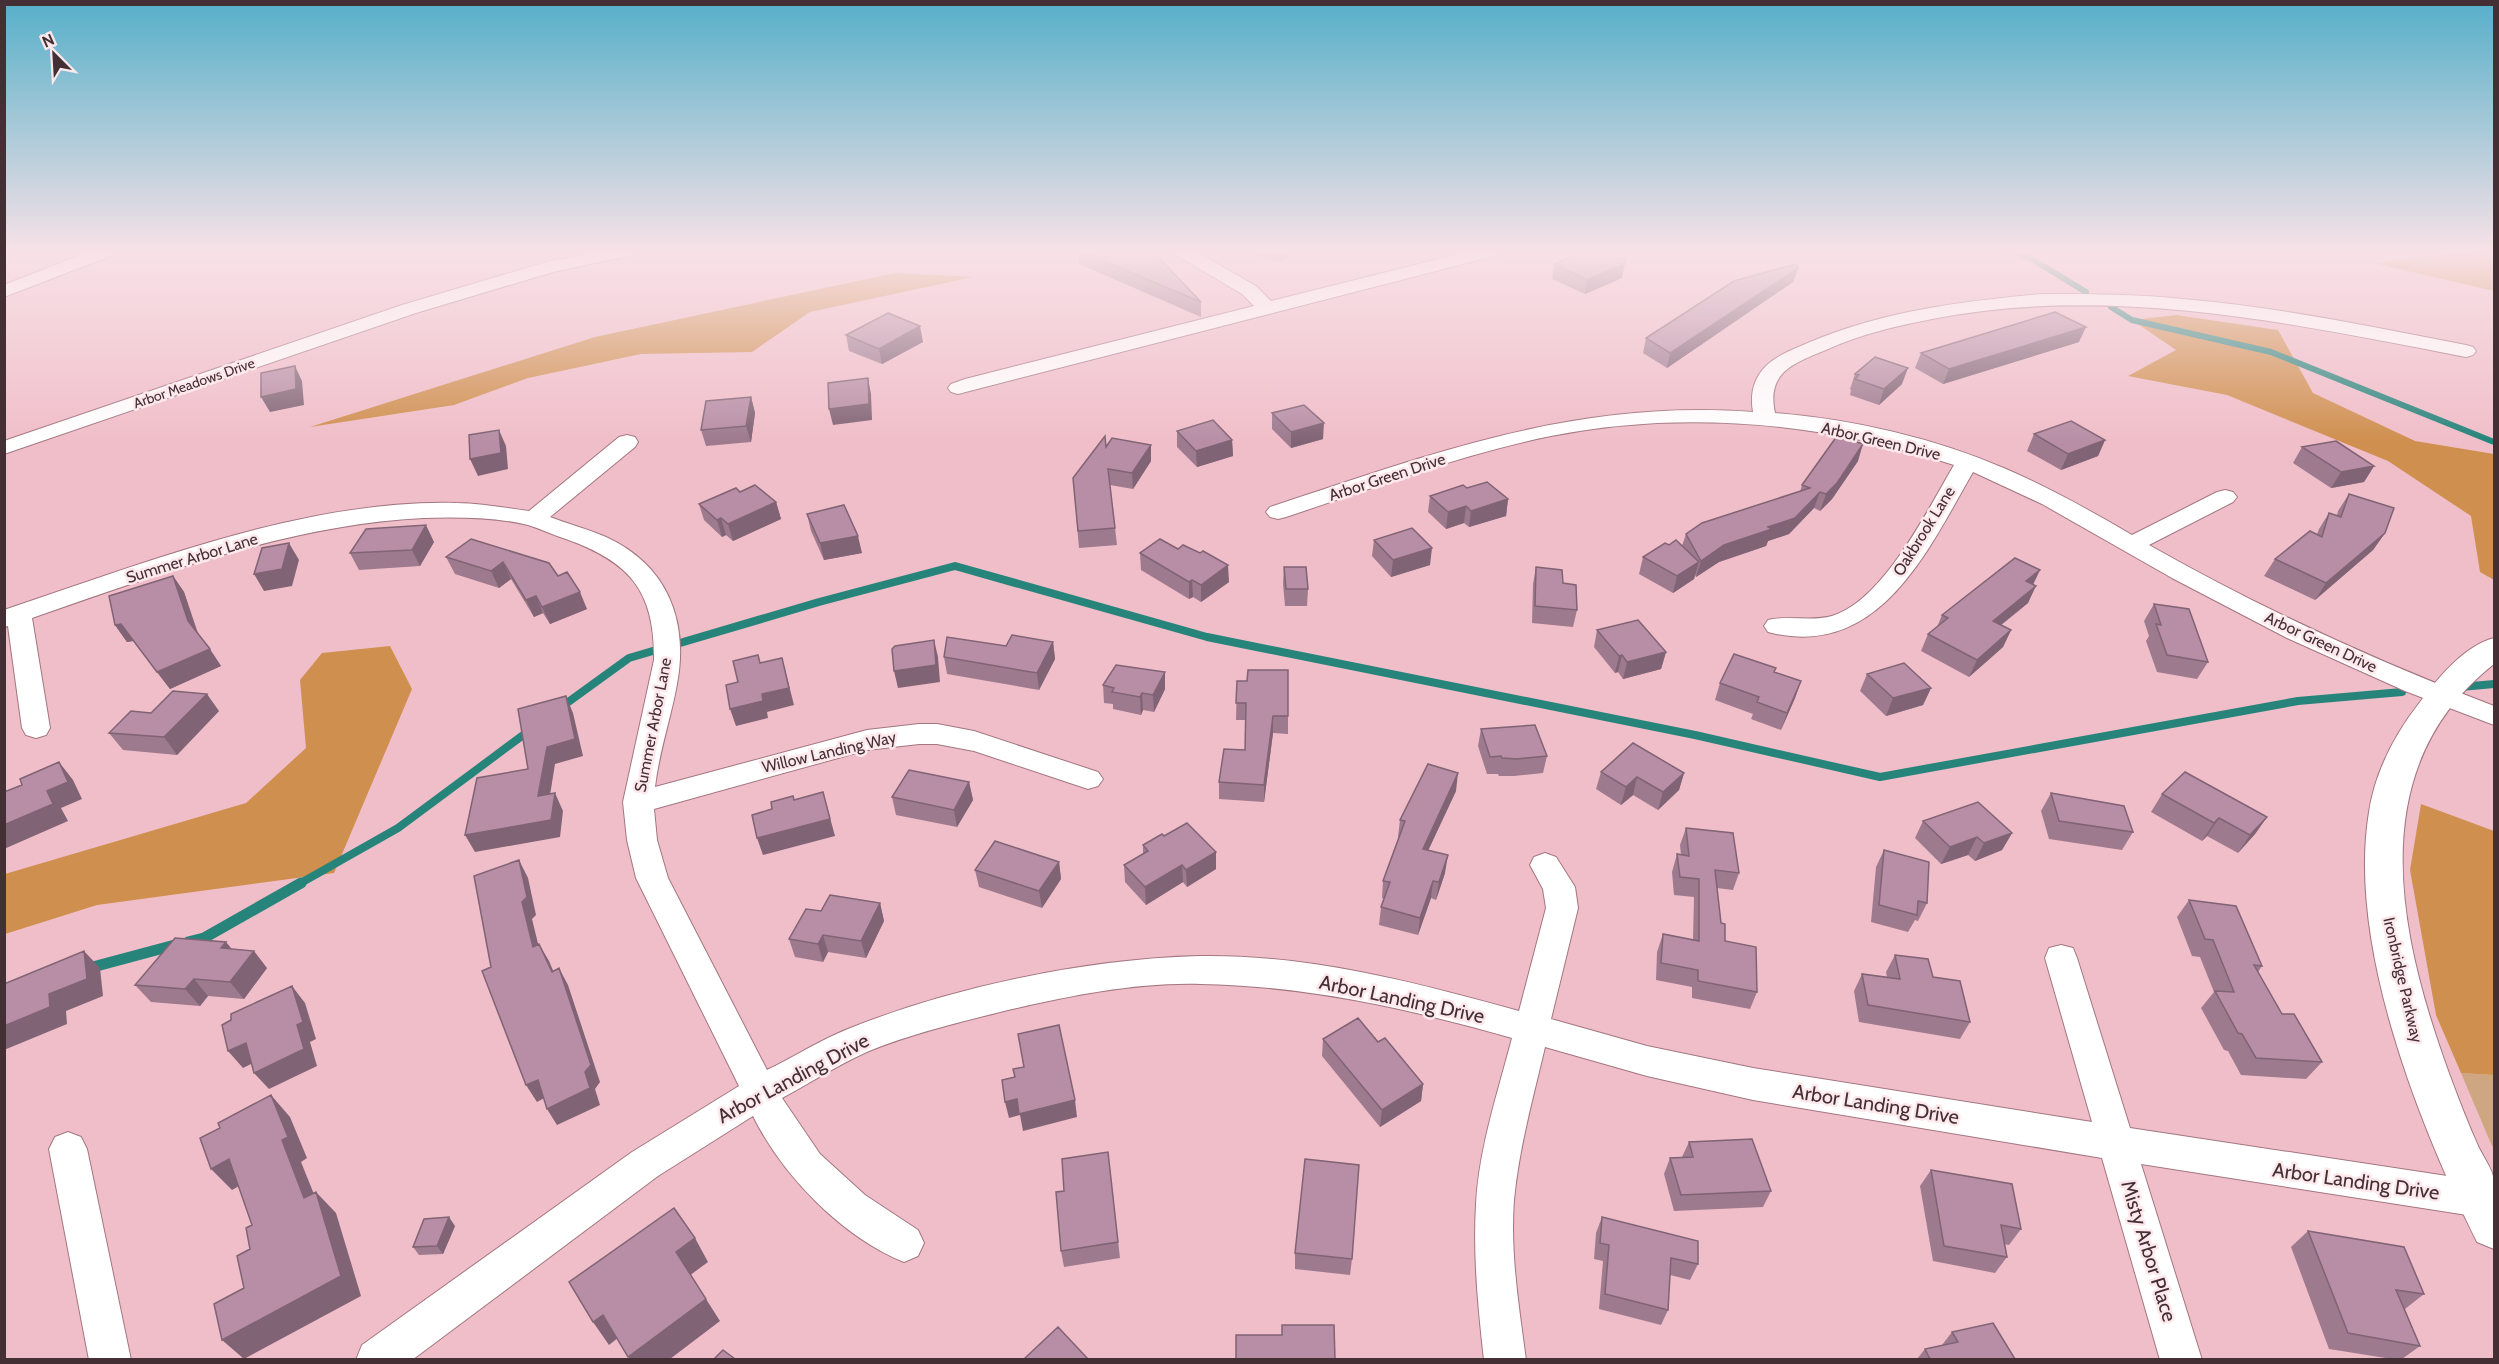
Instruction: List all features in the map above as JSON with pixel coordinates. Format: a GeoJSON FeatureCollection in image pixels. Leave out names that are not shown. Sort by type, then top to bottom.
{"type":"FeatureCollection","features":[{"type":"Feature","properties":{"kind":"street","name":"Arbor Meadows Drive"},"geometry":{"type":"LineString","coordinates":[[4,448],[393,315]]}},
{"type":"Feature","properties":{"kind":"street"},"geometry":{"type":"LineString","coordinates":[[958,388],[1240,315]]}},
{"type":"Feature","properties":{"kind":"street"},"geometry":{"type":"LineString","coordinates":[[1764,419],[1760,403],[1761,391],[1767,377],[1778,365],[1828,342],[1866,329],[1922,315]]}},
{"type":"Feature","properties":{"kind":"street"},"geometry":{"type":"LineString","coordinates":[[2259,315],[2466,351]]}},
{"type":"Feature","properties":{"kind":"street","name":"Arbor Green Drive"},"geometry":{"type":"LineString","coordinates":[[1278,512],[1484,447],[1546,431],[1611,421],[1729,416],[1831,428],[1882,438],[1967,462],[2041,494],[2130,545],[2265,616],[2441,696],[2494,716]]}},
{"type":"Feature","properties":{"kind":"street"},"geometry":{"type":"LineString","coordinates":[[532,519],[627,442]]}},
{"type":"Feature","properties":{"kind":"street","name":"Oakbrook Lane"},"geometry":{"type":"LineString","coordinates":[[1777,626],[1828,625],[1850,618],[1871,604],[1896,577],[1967,462]]}},
{"type":"Feature","properties":{"kind":"street"},"geometry":{"type":"LineString","coordinates":[[2130,545],[2225,497]]}},
{"type":"Feature","properties":{"kind":"street","name":"Summer Arbor Lane"},"geometry":{"type":"LineString","coordinates":[[12,616],[240,542],[341,519],[432,510],[504,513],[532,519],[582,535],[611,550],[636,568],[650,585],[663,609],[669,635],[668,665],[644,761],[639,801],[641,839],[652,878],[774,1120],[807,1166],[851,1208],[904,1244]]}},
{"type":"Feature","properties":{"kind":"street"},"geometry":{"type":"LineString","coordinates":[[12,616],[36,728]]}},
{"type":"Feature","properties":{"kind":"street","name":"Ironbridge Parkway"},"geometry":{"type":"LineString","coordinates":[[2487,1212],[2440,1110],[2412,1030],[2387,920],[2382,861],[2387,809],[2400,764],[2441,696],[2479,658],[2494,648]]}},
{"type":"Feature","properties":{"kind":"street","name":"Willow Landing Way"},"geometry":{"type":"LineString","coordinates":[[639,801],[867,740],[902,735],[937,735],[970,740],[1088,779]]}},
{"type":"Feature","properties":{"kind":"street"},"geometry":{"type":"LineString","coordinates":[[1505,1359],[1495,1277],[1495,1203],[1502,1148],[1562,908],[1559,887],[1545,865]]}},
{"type":"Feature","properties":{"kind":"street","name":"Misty Arbor Place"},"geometry":{"type":"LineString","coordinates":[[2061,958],[2181,1359]]}},
{"type":"Feature","properties":{"kind":"street","name":"Arbor Landing Drive"},"geometry":{"type":"LineString","coordinates":[[377,1359],[645,1164],[760,1092],[858,1040],[950,1010],[1039,989],[1128,975],[1187,970],[1284,975],[1368,987],[1454,1007],[1647,1061],[1753,1084],[2117,1143],[2487,1212]]}},
{"type":"Feature","properties":{"kind":"street"},"geometry":{"type":"LineString","coordinates":[[68,1149],[110,1359]]}},
{"type":"Feature","properties":{"kind":"shaded area"},"geometry":{"type":"Polygon","coordinates":[[[700,315],[806,315],[752,352],[641,354],[528,378],[454,405],[310,427],[595,337],[700,315]]]}},
{"type":"Feature","properties":{"kind":"shaded area"},"geometry":{"type":"Polygon","coordinates":[[[2176,315],[2278,330],[2313,393],[2415,441],[2494,454],[2494,580],[2480,572],[2471,516],[2388,461],[2227,395],[2128,376],[2176,350],[2132,320],[2176,315]]]}},
{"type":"Feature","properties":{"kind":"shaded area"},"geometry":{"type":"Polygon","coordinates":[[[390,646],[412,689],[334,873],[97,905],[5,934],[5,874],[246,803],[306,748],[300,680],[322,653],[390,646]]]}},
{"type":"Feature","properties":{"kind":"shaded area"},"geometry":{"type":"Polygon","coordinates":[[[2421,804],[2494,831],[2494,1075],[2461,1073],[2436,1015],[2410,870],[2421,804]]]}},
{"type":"Feature","properties":{"kind":"shaded area"},"geometry":{"type":"Polygon","coordinates":[[[2461,1073],[2494,1075],[2494,1148],[2492,1146],[2461,1073]]]}},
{"type":"Feature","properties":{"kind":"building"},"geometry":{"type":"Polygon","coordinates":[[[885,315],[892,315],[920,326],[879,349],[846,335],[885,315]]]}},
{"type":"Feature","properties":{"kind":"building"},"geometry":{"type":"Polygon","coordinates":[[[1682,315],[1728,315],[1670,353],[1646,338],[1682,315]]]}},
{"type":"Feature","properties":{"kind":"building"},"geometry":{"type":"Polygon","coordinates":[[[2046,315],[2060,315],[2086,327],[1949,369],[1921,353],[2046,315]]]}},
{"type":"Feature","properties":{"kind":"building"},"geometry":{"type":"Polygon","coordinates":[[[1875,357],[1908,368],[1884,389],[1855,379],[1859,375],[1855,374],[1875,357]]]}},
{"type":"Feature","properties":{"kind":"building"},"geometry":{"type":"Polygon","coordinates":[[[295,366],[296,389],[261,397],[261,373],[295,366]]]}},
{"type":"Feature","properties":{"kind":"building"},"geometry":{"type":"Polygon","coordinates":[[[868,378],[869,404],[829,409],[828,383],[868,378]]]}},
{"type":"Feature","properties":{"kind":"building"},"geometry":{"type":"Polygon","coordinates":[[[751,397],[746,426],[701,430],[706,401],[751,397]]]}},
{"type":"Feature","properties":{"kind":"building"},"geometry":{"type":"Polygon","coordinates":[[[1304,405],[1324,423],[1291,432],[1272,413],[1304,405]]]}},
{"type":"Feature","properties":{"kind":"building"},"geometry":{"type":"Polygon","coordinates":[[[1213,420],[1232,440],[1196,451],[1177,431],[1213,420]]]}},
{"type":"Feature","properties":{"kind":"building"},"geometry":{"type":"Polygon","coordinates":[[[2071,421],[2105,440],[2068,454],[2034,434],[2071,421]]]}},
{"type":"Feature","properties":{"kind":"building"},"geometry":{"type":"Polygon","coordinates":[[[499,430],[501,453],[470,459],[469,435],[499,430]]]}},
{"type":"Feature","properties":{"kind":"building"},"geometry":{"type":"Polygon","coordinates":[[[1105,436],[1106,447],[1112,438],[1151,445],[1132,473],[1108,469],[1115,528],[1078,531],[1073,478],[1105,436]]]}},
{"type":"Feature","properties":{"kind":"building"},"geometry":{"type":"Polygon","coordinates":[[[1837,436],[1863,444],[1837,483],[1826,494],[1820,492],[1795,518],[1768,527],[1772,529],[1724,545],[1701,561],[1686,534],[1702,523],[1810,488],[1802,485],[1837,436]]]}},
{"type":"Feature","properties":{"kind":"building"},"geometry":{"type":"Polygon","coordinates":[[[2336,441],[2374,466],[2341,472],[2302,447],[2336,441]]]}},
{"type":"Feature","properties":{"kind":"building"},"geometry":{"type":"Polygon","coordinates":[[[1487,482],[1508,499],[1471,511],[1466,506],[1448,512],[1430,496],[1463,485],[1467,488],[1487,482]]]}},
{"type":"Feature","properties":{"kind":"building"},"geometry":{"type":"Polygon","coordinates":[[[755,485],[776,502],[728,524],[721,518],[717,520],[699,504],[736,488],[740,492],[755,485]]]}},
{"type":"Feature","properties":{"kind":"building"},"geometry":{"type":"Polygon","coordinates":[[[2349,494],[2394,508],[2385,533],[2326,583],[2275,559],[2310,531],[2322,537],[2329,513],[2341,517],[2349,494]]]}},
{"type":"Feature","properties":{"kind":"building"},"geometry":{"type":"Polygon","coordinates":[[[844,505],[858,536],[820,543],[807,514],[844,505]]]}},
{"type":"Feature","properties":{"kind":"building"},"geometry":{"type":"Polygon","coordinates":[[[426,525],[412,550],[350,553],[366,529],[426,525]]]}},
{"type":"Feature","properties":{"kind":"building"},"geometry":{"type":"Polygon","coordinates":[[[1412,528],[1432,548],[1393,560],[1374,540],[1412,528]]]}},
{"type":"Feature","properties":{"kind":"building"},"geometry":{"type":"Polygon","coordinates":[[[471,539],[549,563],[558,576],[567,572],[580,592],[542,607],[536,596],[526,600],[503,562],[491,571],[446,557],[471,539]]]}},
{"type":"Feature","properties":{"kind":"building"},"geometry":{"type":"Polygon","coordinates":[[[1160,539],[1178,549],[1183,545],[1200,553],[1203,551],[1228,565],[1201,585],[1192,580],[1189,582],[1140,553],[1160,539]]]}},
{"type":"Feature","properties":{"kind":"building"},"geometry":{"type":"Polygon","coordinates":[[[1676,540],[1699,562],[1677,576],[1643,557],[1665,543],[1669,545],[1676,540]]]}},
{"type":"Feature","properties":{"kind":"building"},"geometry":{"type":"Polygon","coordinates":[[[289,543],[282,569],[254,574],[262,548],[289,543]]]}},
{"type":"Feature","properties":{"kind":"building"},"geometry":{"type":"Polygon","coordinates":[[[2015,558],[2040,570],[2026,581],[2036,586],[1993,621],[2011,630],[1977,660],[1928,634],[1948,618],[1942,615],[2015,558]]]}},
{"type":"Feature","properties":{"kind":"building"},"geometry":{"type":"Polygon","coordinates":[[[1284,567],[1306,567],[1308,589],[1286,589],[1284,567]]]}},
{"type":"Feature","properties":{"kind":"building"},"geometry":{"type":"Polygon","coordinates":[[[1536,567],[1562,570],[1563,583],[1576,585],[1577,610],[1535,606],[1536,567]]]}},
{"type":"Feature","properties":{"kind":"building"},"geometry":{"type":"Polygon","coordinates":[[[173,576],[188,621],[210,649],[157,672],[121,624],[115,625],[109,596],[173,576]]]}},
{"type":"Feature","properties":{"kind":"building"},"geometry":{"type":"Polygon","coordinates":[[[2154,604],[2189,609],[2208,662],[2167,655],[2156,624],[2161,625],[2154,604]]]}},
{"type":"Feature","properties":{"kind":"building"},"geometry":{"type":"Polygon","coordinates":[[[1638,620],[1666,652],[1627,662],[1597,630],[1638,620]]]}},
{"type":"Feature","properties":{"kind":"building"},"geometry":{"type":"Polygon","coordinates":[[[1012,635],[1053,642],[1037,673],[944,657],[947,637],[1006,646],[1012,635]]]}},
{"type":"Feature","properties":{"kind":"building"},"geometry":{"type":"Polygon","coordinates":[[[934,640],[936,665],[894,671],[892,649],[895,646],[934,640]]]}},
{"type":"Feature","properties":{"kind":"building"},"geometry":{"type":"Polygon","coordinates":[[[1734,654],[1776,668],[1774,672],[1801,681],[1787,713],[1757,702],[1759,697],[1720,683],[1734,654]]]}},
{"type":"Feature","properties":{"kind":"building"},"geometry":{"type":"Polygon","coordinates":[[[758,655],[760,663],[782,658],[789,688],[762,694],[763,701],[730,709],[726,685],[738,682],[733,661],[758,655]]]}},
{"type":"Feature","properties":{"kind":"building"},"geometry":{"type":"Polygon","coordinates":[[[1904,663],[1931,688],[1893,698],[1867,674],[1904,663]]]}},
{"type":"Feature","properties":{"kind":"building"},"geometry":{"type":"Polygon","coordinates":[[[1116,665],[1165,672],[1153,695],[1142,693],[1140,697],[1112,692],[1114,688],[1103,685],[1116,665]]]}},
{"type":"Feature","properties":{"kind":"building"},"geometry":{"type":"Polygon","coordinates":[[[1248,670],[1288,670],[1288,716],[1273,716],[1264,785],[1219,782],[1224,749],[1245,750],[1246,703],[1236,703],[1237,681],[1247,681],[1248,670]]]}},
{"type":"Feature","properties":{"kind":"building"},"geometry":{"type":"Polygon","coordinates":[[[173,691],[207,694],[164,737],[109,733],[131,711],[151,713],[173,691]]]}},
{"type":"Feature","properties":{"kind":"building"},"geometry":{"type":"Polygon","coordinates":[[[566,696],[575,739],[547,747],[538,796],[555,793],[551,820],[465,835],[477,778],[528,769],[518,709],[566,696]]]}},
{"type":"Feature","properties":{"kind":"building"},"geometry":{"type":"Polygon","coordinates":[[[1535,725],[1547,756],[1517,759],[1501,756],[1490,757],[1481,729],[1535,725]]]}},
{"type":"Feature","properties":{"kind":"building"},"geometry":{"type":"Polygon","coordinates":[[[1633,743],[1684,773],[1663,792],[1637,777],[1626,787],[1601,772],[1633,743]]]}},
{"type":"Feature","properties":{"kind":"building"},"geometry":{"type":"Polygon","coordinates":[[[59,762],[68,782],[47,791],[53,804],[4,825],[4,792],[22,785],[20,779],[59,762]]]}},
{"type":"Feature","properties":{"kind":"building"},"geometry":{"type":"Polygon","coordinates":[[[1428,764],[1458,773],[1423,849],[1448,855],[1439,882],[1433,881],[1420,918],[1381,907],[1390,882],[1383,881],[1405,821],[1400,820],[1428,764]]]}},
{"type":"Feature","properties":{"kind":"building"},"geometry":{"type":"Polygon","coordinates":[[[909,770],[969,782],[954,810],[892,797],[909,770]]]}},
{"type":"Feature","properties":{"kind":"building"},"geometry":{"type":"Polygon","coordinates":[[[2185,772],[2267,817],[2250,835],[2219,818],[2214,823],[2162,794],[2185,772]]]}},
{"type":"Feature","properties":{"kind":"building"},"geometry":{"type":"Polygon","coordinates":[[[823,792],[830,819],[757,838],[752,815],[772,809],[771,802],[793,796],[794,800],[823,792]]]}},
{"type":"Feature","properties":{"kind":"building"},"geometry":{"type":"Polygon","coordinates":[[[2051,793],[2124,806],[2133,832],[2059,821],[2051,793]]]}},
{"type":"Feature","properties":{"kind":"building"},"geometry":{"type":"Polygon","coordinates":[[[1978,802],[2012,833],[1984,843],[1977,837],[1950,847],[1923,821],[1978,802]]]}},
{"type":"Feature","properties":{"kind":"building"},"geometry":{"type":"Polygon","coordinates":[[[1187,823],[1216,852],[1186,870],[1182,865],[1145,887],[1124,865],[1148,851],[1143,845],[1187,823]]]}},
{"type":"Feature","properties":{"kind":"building"},"geometry":{"type":"Polygon","coordinates":[[[1686,828],[1733,833],[1739,873],[1715,870],[1721,923],[1725,924],[1725,941],[1756,947],[1757,992],[1698,981],[1698,970],[1661,963],[1663,934],[1699,941],[1699,879],[1680,877],[1677,854],[1689,856],[1686,828]]]}},
{"type":"Feature","properties":{"kind":"building"},"geometry":{"type":"Polygon","coordinates":[[[995,841],[1059,862],[1039,891],[975,870],[995,841]]]}},
{"type":"Feature","properties":{"kind":"building"},"geometry":{"type":"Polygon","coordinates":[[[1884,850],[1929,862],[1927,903],[1918,901],[1917,915],[1879,905],[1884,850]]]}},
{"type":"Feature","properties":{"kind":"building"},"geometry":{"type":"Polygon","coordinates":[[[519,860],[527,897],[522,902],[533,947],[539,944],[552,972],[559,968],[591,1065],[585,1072],[590,1088],[547,1109],[538,1080],[526,1085],[482,971],[491,967],[474,876],[519,860]]]}},
{"type":"Feature","properties":{"kind":"building"},"geometry":{"type":"Polygon","coordinates":[[[830,895],[880,903],[861,941],[823,935],[818,944],[789,939],[806,909],[821,911],[830,895]]]}},
{"type":"Feature","properties":{"kind":"building"},"geometry":{"type":"Polygon","coordinates":[[[2189,900],[2236,906],[2262,966],[2254,965],[2282,1014],[2294,1014],[2322,1062],[2256,1058],[2242,1034],[2238,1033],[2215,991],[2234,992],[2213,940],[2205,939],[2189,900]]]}},
{"type":"Feature","properties":{"kind":"building"},"geometry":{"type":"Polygon","coordinates":[[[175,938],[226,942],[221,948],[254,951],[230,982],[194,979],[185,989],[135,985],[175,938]]]}},
{"type":"Feature","properties":{"kind":"building"},"geometry":{"type":"Polygon","coordinates":[[[84,951],[87,979],[49,994],[50,1007],[4,1026],[4,984],[84,951]]]}},
{"type":"Feature","properties":{"kind":"building"},"geometry":{"type":"Polygon","coordinates":[[[1895,955],[1928,959],[1933,977],[1960,981],[1970,1022],[1868,1005],[1862,974],[1900,979],[1895,955]]]}},
{"type":"Feature","properties":{"kind":"building"},"geometry":{"type":"Polygon","coordinates":[[[292,986],[303,1022],[297,1025],[304,1049],[254,1073],[246,1043],[228,1051],[222,1025],[231,1020],[231,1014],[292,986]]]}},
{"type":"Feature","properties":{"kind":"building"},"geometry":{"type":"Polygon","coordinates":[[[1358,1018],[1378,1042],[1385,1038],[1423,1084],[1382,1110],[1323,1039],[1358,1018]]]}},
{"type":"Feature","properties":{"kind":"building"},"geometry":{"type":"Polygon","coordinates":[[[1059,1025],[1075,1100],[1019,1114],[1017,1099],[1005,1102],[1002,1080],[1015,1077],[1013,1069],[1024,1067],[1018,1034],[1059,1025]]]}},
{"type":"Feature","properties":{"kind":"building"},"geometry":{"type":"Polygon","coordinates":[[[271,1095],[288,1137],[282,1140],[304,1198],[316,1192],[341,1276],[222,1340],[214,1304],[244,1288],[237,1256],[250,1249],[246,1228],[252,1225],[229,1159],[211,1169],[200,1138],[220,1128],[218,1123],[271,1095]]]}},
{"type":"Feature","properties":{"kind":"building"},"geometry":{"type":"Polygon","coordinates":[[[1752,1139],[1771,1191],[1681,1195],[1670,1158],[1693,1157],[1689,1142],[1752,1139]]]}},
{"type":"Feature","properties":{"kind":"building"},"geometry":{"type":"Polygon","coordinates":[[[1108,1152],[1118,1242],[1061,1251],[1056,1192],[1064,1191],[1062,1159],[1108,1152]]]}},
{"type":"Feature","properties":{"kind":"building"},"geometry":{"type":"Polygon","coordinates":[[[1305,1159],[1359,1165],[1352,1259],[1295,1253],[1305,1159]]]}},
{"type":"Feature","properties":{"kind":"building"},"geometry":{"type":"Polygon","coordinates":[[[1931,1170],[2012,1184],[2021,1229],[2001,1225],[2007,1257],[1944,1246],[1931,1170]]]}},
{"type":"Feature","properties":{"kind":"building"},"geometry":{"type":"Polygon","coordinates":[[[674,1208],[695,1238],[676,1252],[706,1299],[628,1357],[603,1315],[593,1322],[569,1282],[674,1208]]]}},
{"type":"Feature","properties":{"kind":"building"},"geometry":{"type":"Polygon","coordinates":[[[449,1217],[437,1246],[413,1247],[424,1219],[449,1217]]]}},
{"type":"Feature","properties":{"kind":"building"},"geometry":{"type":"Polygon","coordinates":[[[1602,1217],[1698,1241],[1698,1264],[1671,1258],[1668,1310],[1605,1294],[1609,1245],[1600,1243],[1602,1217]]]}},
{"type":"Feature","properties":{"kind":"building"},"geometry":{"type":"Polygon","coordinates":[[[2308,1231],[2404,1247],[2424,1294],[2396,1290],[2420,1346],[2348,1333],[2308,1231]]]}},
{"type":"Feature","properties":{"kind":"building"},"geometry":{"type":"Polygon","coordinates":[[[1993,1323],[2015,1359],[1930,1359],[1925,1349],[1958,1342],[1952,1332],[1993,1323]]]}},
{"type":"Feature","properties":{"kind":"building"},"geometry":{"type":"Polygon","coordinates":[[[1282,1325],[1334,1325],[1335,1359],[1236,1359],[1236,1335],[1282,1335],[1282,1325]]]}},
{"type":"Feature","properties":{"kind":"building"},"geometry":{"type":"Polygon","coordinates":[[[1058,1327],[1088,1359],[1024,1359],[1058,1327]]]}},
{"type":"Feature","properties":{"kind":"building"},"geometry":{"type":"Polygon","coordinates":[[[723,1350],[735,1359],[714,1359],[723,1350]]]}},
{"type":"Feature","properties":{"kind":"waterway"},"geometry":{"type":"LineString","coordinates":[[2123,315],[2132,320],[2271,352],[2494,442]]}},
{"type":"Feature","properties":{"kind":"waterway"},"geometry":{"type":"LineString","coordinates":[[560,708],[629,658],[819,602],[955,566],[1207,637],[1695,735],[1880,777],[2298,701],[2402,692]]}},
{"type":"Feature","properties":{"kind":"waterway"},"geometry":{"type":"LineString","coordinates":[[2461,687],[2494,684]]}},
{"type":"Feature","properties":{"kind":"waterway"},"geometry":{"type":"LineString","coordinates":[[299,884],[398,828],[530,730]]}},
{"type":"Feature","properties":{"kind":"waterway"},"geometry":{"type":"LineString","coordinates":[[188,942],[204,938],[301,883]]}},
{"type":"Feature","properties":{"kind":"waterway"},"geometry":{"type":"LineString","coordinates":[[89,968],[175,945]]}}]}
